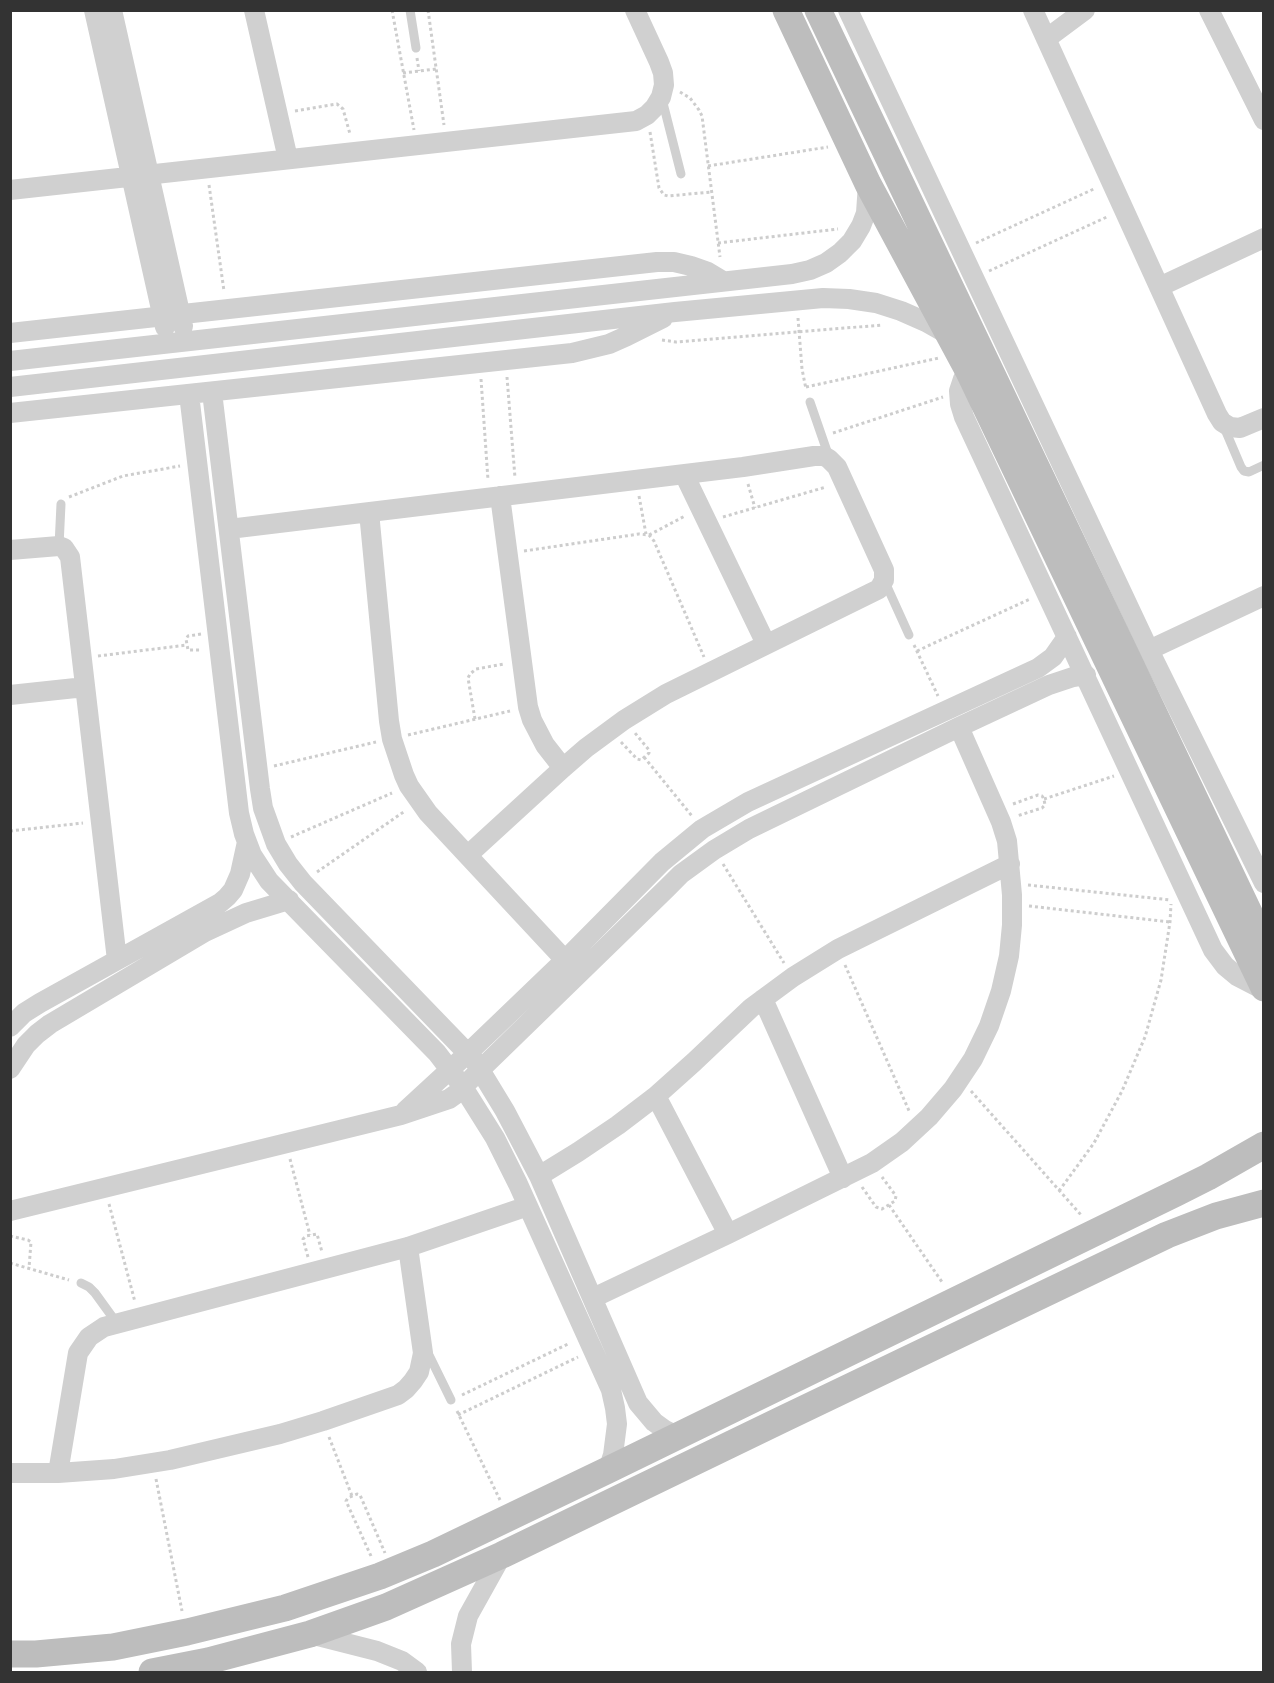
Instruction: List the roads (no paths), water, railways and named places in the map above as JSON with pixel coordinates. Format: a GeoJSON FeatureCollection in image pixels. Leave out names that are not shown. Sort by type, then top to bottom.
{"type":"FeatureCollection","features":[{"type":"Feature","properties":{"kind":"main road"},"geometry":{"type":"LineString","coordinates":[[786,10],[848,144],[959,362],[1263,989]]}},
{"type":"Feature","properties":{"kind":"main road"},"geometry":{"type":"LineString","coordinates":[[818,10],[1263,944]]}},
{"type":"Feature","properties":{"kind":"main road"},"geometry":{"type":"LineString","coordinates":[[10,1654],[113,1647],[187,1632],[285,1608],[387,1574],[608,1470],[1096,1232],[1208,1177],[1263,1145]]}},
{"type":"Feature","properties":{"kind":"main road"},"geometry":{"type":"LineString","coordinates":[[152,1672],[208,1661],[310,1634],[386,1607],[502,1555],[1167,1235],[1216,1216],[1263,1203]]}},
{"type":"Feature","properties":{"kind":"street"},"geometry":{"type":"LineString","coordinates":[[94,10],[140,176],[178,341]]}},
{"type":"Feature","properties":{"kind":"street"},"geometry":{"type":"LineString","coordinates":[[112,10],[140,176]]}},
{"type":"Feature","properties":{"kind":"street"},"geometry":{"type":"LineString","coordinates":[[254,10],[288,159]]}},
{"type":"Feature","properties":{"kind":"street"},"geometry":{"type":"LineString","coordinates":[[10,190],[636,121],[647,116],[655,107],[663,91],[661,67],[635,10]]}},
{"type":"Feature","properties":{"kind":"street"},"geometry":{"type":"LineString","coordinates":[[848,10],[1149,650],[1263,883]]}},
{"type":"Feature","properties":{"kind":"street"},"geometry":{"type":"LineString","coordinates":[[1033,10],[1217,414],[1222,422],[1230,427],[1240,428],[1263,418]]}},
{"type":"Feature","properties":{"kind":"street"},"geometry":{"type":"LineString","coordinates":[[1046,39],[1085,10]]}},
{"type":"Feature","properties":{"kind":"street"},"geometry":{"type":"LineString","coordinates":[[1209,10],[1263,120]]}},
{"type":"Feature","properties":{"kind":"street"},"geometry":{"type":"LineString","coordinates":[[10,361],[810,270],[840,254],[852,241],[866,213],[868,184]]}},
{"type":"Feature","properties":{"kind":"street"},"geometry":{"type":"LineString","coordinates":[[1159,287],[1263,238]]}},
{"type":"Feature","properties":{"kind":"street"},"geometry":{"type":"LineString","coordinates":[[10,333],[657,262],[674,262],[691,266],[723,281]]}},
{"type":"Feature","properties":{"kind":"street"},"geometry":{"type":"LineString","coordinates":[[10,387],[796,299],[849,299],[876,303],[926,322],[959,362],[960,404],[964,417],[1213,950],[1225,966],[1237,976],[1263,989]]}},
{"type":"Feature","properties":{"kind":"street"},"geometry":{"type":"LineString","coordinates":[[10,413],[591,349],[627,336],[675,312]]}},
{"type":"Feature","properties":{"kind":"street"},"geometry":{"type":"LineString","coordinates":[[212,392],[263,808],[276,844],[303,883],[468,1053],[480,1070],[505,1111],[539,1176],[638,1403],[654,1422],[676,1436]]}},
{"type":"Feature","properties":{"kind":"street"},"geometry":{"type":"LineString","coordinates":[[189,394],[239,813],[252,855],[269,881],[436,1053],[463,1087],[495,1138],[611,1390],[617,1424],[616,1440],[608,1470]]}},
{"type":"Feature","properties":{"kind":"street"},"geometry":{"type":"LineString","coordinates":[[229,529],[743,467],[814,456],[824,456],[837,467],[884,570],[884,580],[879,589],[666,694],[617,725],[563,768],[468,855]]}},
{"type":"Feature","properties":{"kind":"street"},"geometry":{"type":"LineString","coordinates":[[684,474],[766,644]]}},
{"type":"Feature","properties":{"kind":"street"},"geometry":{"type":"LineString","coordinates":[[502,496],[525,693],[532,720],[545,745],[563,768]]}},
{"type":"Feature","properties":{"kind":"street"},"geometry":{"type":"LineString","coordinates":[[369,512],[388,721],[398,760],[414,793],[428,813],[565,960]]}},
{"type":"Feature","properties":{"kind":"street"},"geometry":{"type":"LineString","coordinates":[[10,550],[59,546],[64,548],[70,557],[117,960]]}},
{"type":"Feature","properties":{"kind":"street"},"geometry":{"type":"LineString","coordinates":[[1149,650],[1263,596]]}},
{"type":"Feature","properties":{"kind":"street"},"geometry":{"type":"LineString","coordinates":[[401,1115],[565,960],[662,862],[702,829],[748,802],[1038,668],[1053,657],[1067,637]]}},
{"type":"Feature","properties":{"kind":"street"},"geometry":{"type":"LineString","coordinates":[[10,1211],[401,1115],[449,1099],[681,874],[714,850],[748,829],[959,727],[1049,685],[1086,675]]}},
{"type":"Feature","properties":{"kind":"street"},"geometry":{"type":"LineString","coordinates":[[10,696],[85,687]]}},
{"type":"Feature","properties":{"kind":"street"},"geometry":{"type":"LineString","coordinates":[[593,1298],[872,1163],[902,1142],[929,1117],[973,1059],[989,1026],[1001,991],[1009,956],[1011,874],[1007,841],[999,816],[959,727]]}},
{"type":"Feature","properties":{"kind":"street"},"geometry":{"type":"LineString","coordinates":[[1239,830],[1263,846]]}},
{"type":"Feature","properties":{"kind":"street"},"geometry":{"type":"LineString","coordinates":[[10,1027],[24,1013],[40,1003],[220,903],[233,890],[240,874],[247,842]]}},
{"type":"Feature","properties":{"kind":"street"},"geometry":{"type":"LineString","coordinates":[[539,1176],[608,1132],[656,1096],[763,999],[793,977],[838,950],[1011,874]]}},
{"type":"Feature","properties":{"kind":"street"},"geometry":{"type":"LineString","coordinates":[[10,1069],[31,1040],[58,1019],[205,932],[246,913],[289,900]]}},
{"type":"Feature","properties":{"kind":"street"},"geometry":{"type":"LineString","coordinates":[[763,999],[848,1175]]}},
{"type":"Feature","properties":{"kind":"street"},"geometry":{"type":"LineString","coordinates":[[656,1096],[728,1233]]}},
{"type":"Feature","properties":{"kind":"street"},"geometry":{"type":"LineString","coordinates":[[58,1473],[78,1353],[96,1331],[116,1322],[408,1247],[528,1206]]}},
{"type":"Feature","properties":{"kind":"street"},"geometry":{"type":"LineString","coordinates":[[10,1473],[58,1473],[114,1469],[225,1448],[323,1421],[388,1399],[406,1389],[419,1372],[422,1362],[422,1341],[408,1247]]}},
{"type":"Feature","properties":{"kind":"street"},"geometry":{"type":"LineString","coordinates":[[462,1672],[461,1644],[468,1616],[502,1555]]}},
{"type":"Feature","properties":{"kind":"street"},"geometry":{"type":"LineString","coordinates":[[310,1634],[377,1651],[402,1661],[417,1672]]}},
{"type":"Feature","properties":{"kind":"lane"},"geometry":{"type":"LineString","coordinates":[[410,10],[416,48]]}},
{"type":"Feature","properties":{"kind":"lane"},"geometry":{"type":"LineString","coordinates":[[663,91],[681,174]]}},
{"type":"Feature","properties":{"kind":"lane"},"geometry":{"type":"LineString","coordinates":[[810,402],[830,459]]}},
{"type":"Feature","properties":{"kind":"lane"},"geometry":{"type":"LineString","coordinates":[[1222,422],[1244,471],[1249,472],[1263,465]]}},
{"type":"Feature","properties":{"kind":"lane"},"geometry":{"type":"LineString","coordinates":[[59,546],[61,504]]}},
{"type":"Feature","properties":{"kind":"lane"},"geometry":{"type":"LineString","coordinates":[[884,580],[909,635]]}},
{"type":"Feature","properties":{"kind":"lane"},"geometry":{"type":"LineString","coordinates":[[81,1283],[95,1293],[116,1322]]}},
{"type":"Feature","properties":{"kind":"lane"},"geometry":{"type":"LineString","coordinates":[[422,1341],[451,1400]]}}]}
